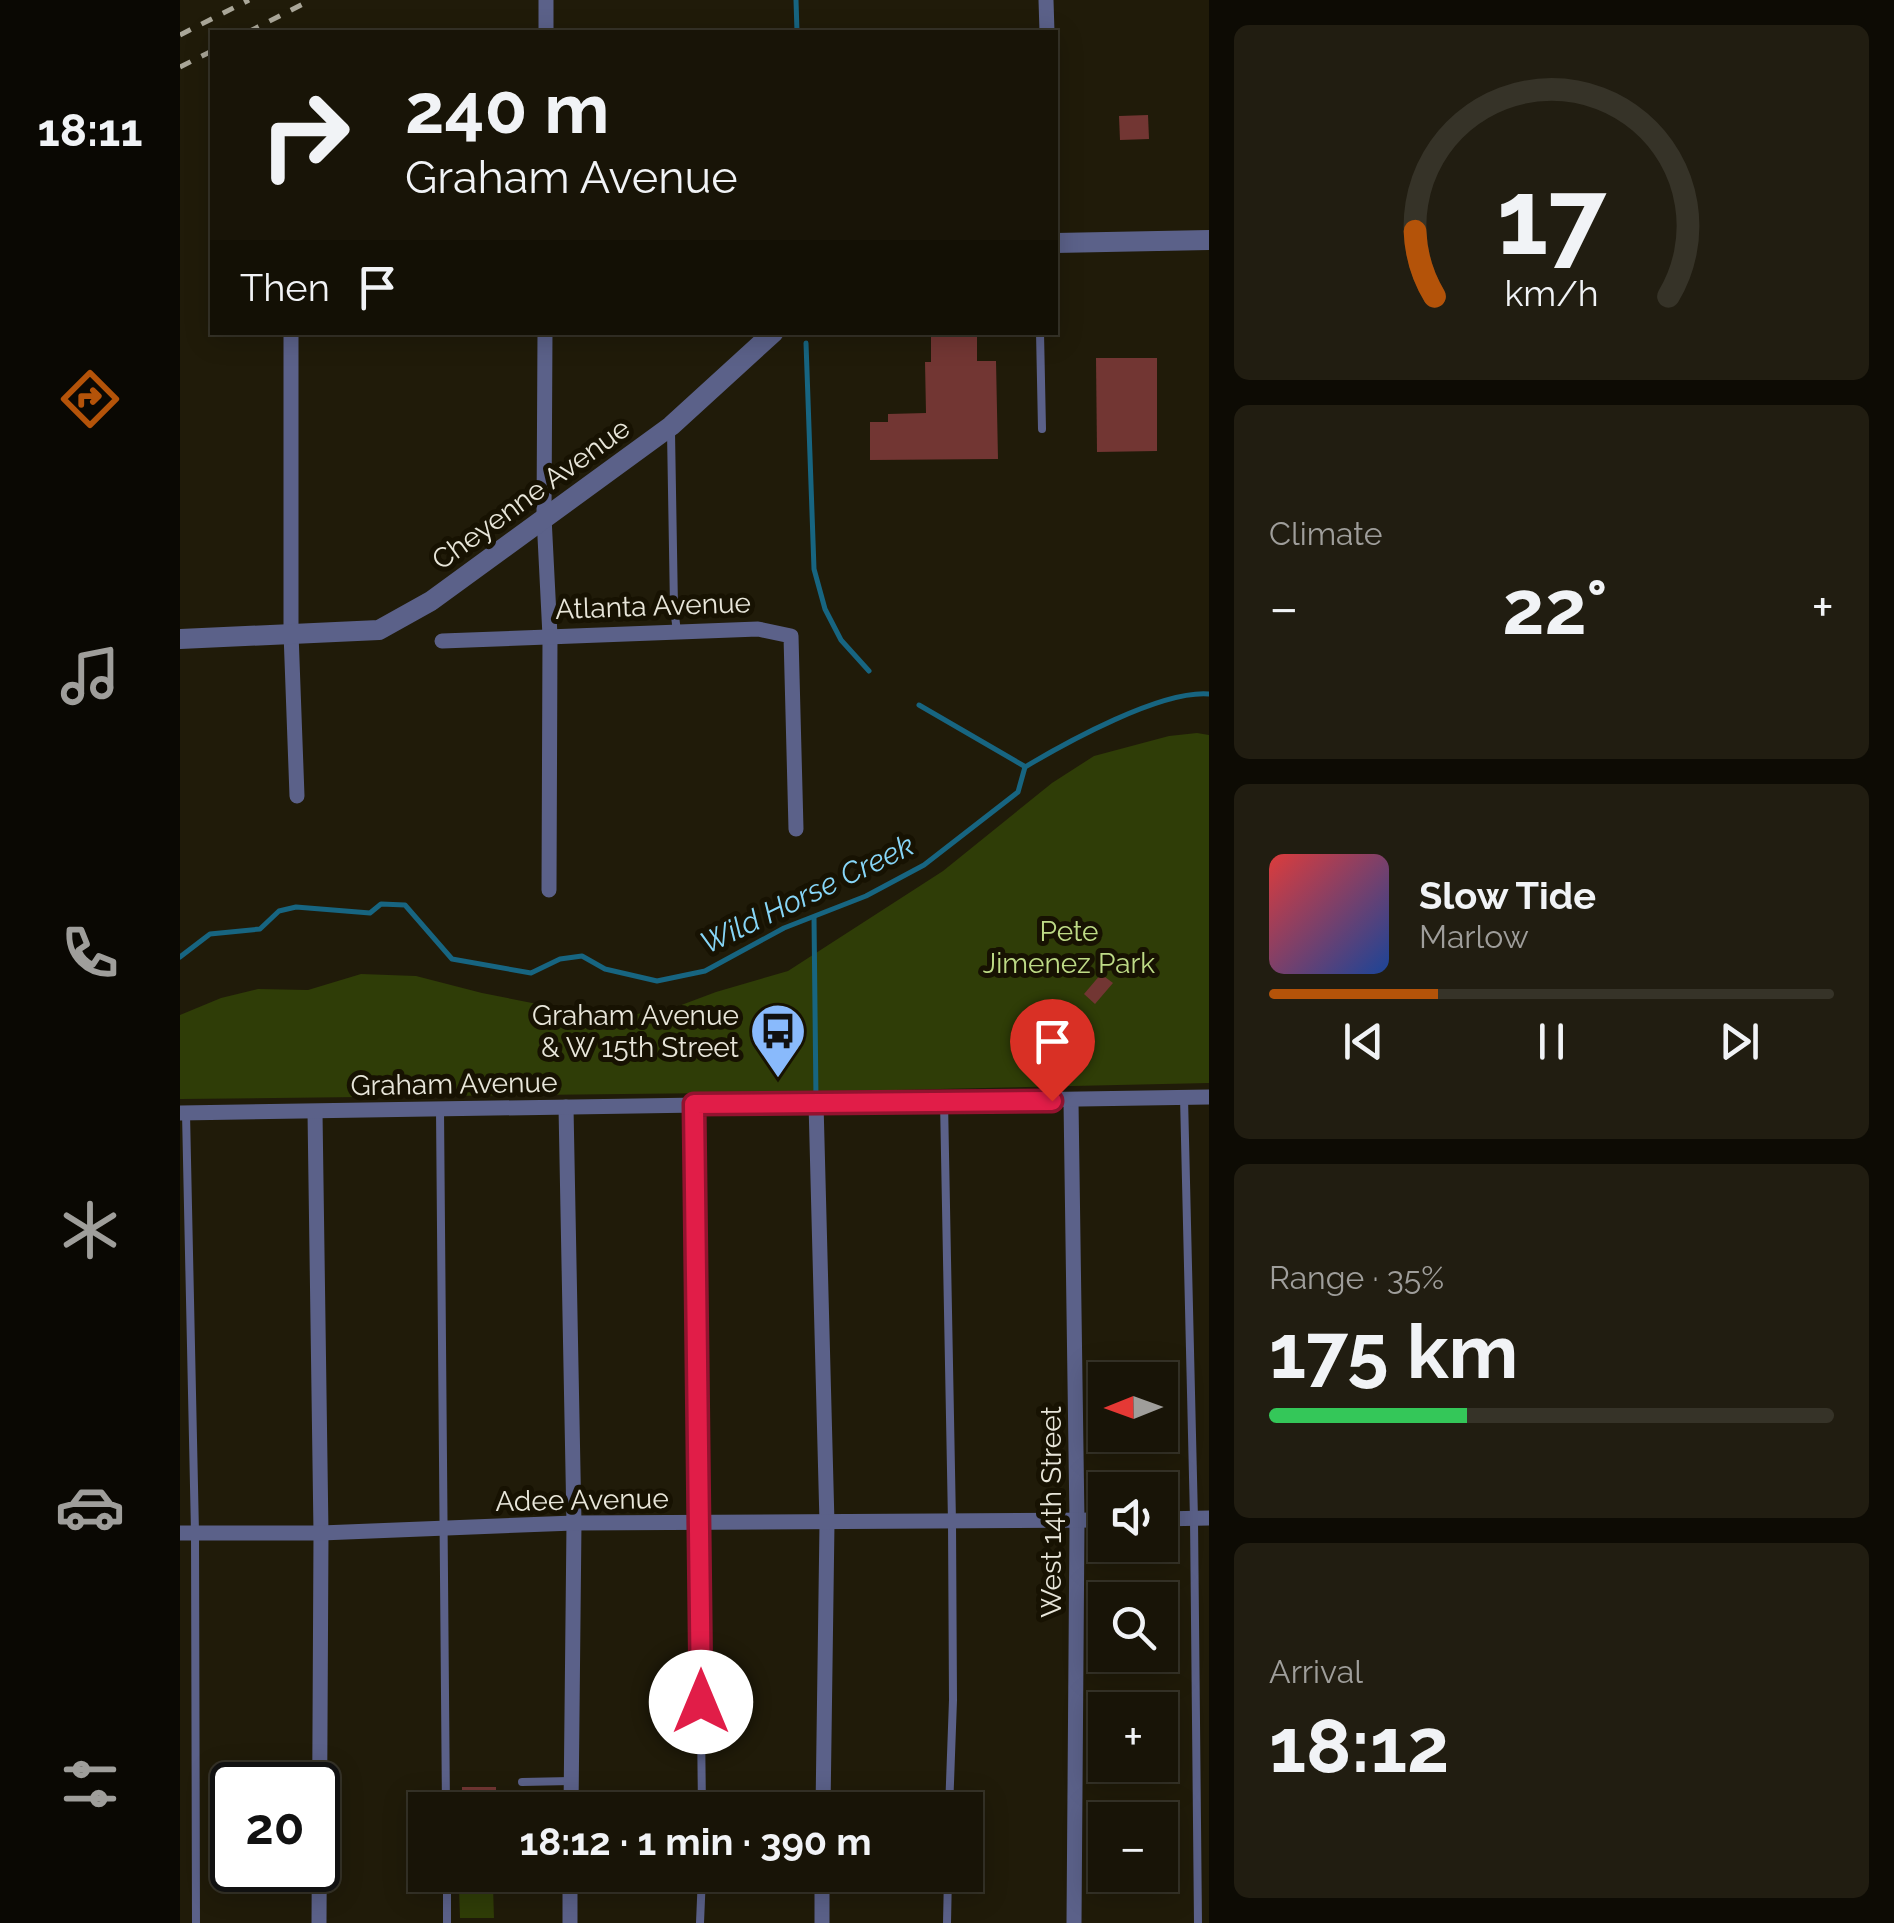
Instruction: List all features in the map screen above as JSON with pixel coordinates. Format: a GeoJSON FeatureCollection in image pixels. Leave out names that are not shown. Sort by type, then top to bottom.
{"type":"FeatureCollection","features":[{"type":"Feature","properties":{"kind":"street"},"geometry":{"type":"LineString","coordinates":[[546,0],[546,30]]}},
{"type":"Feature","properties":{"kind":"street"},"geometry":{"type":"LineString","coordinates":[[1046,0],[1046,30]]}},
{"type":"Feature","properties":{"kind":"street"},"geometry":{"type":"LineString","coordinates":[[1058,243],[1209,240]]}},
{"type":"Feature","properties":{"kind":"street"},"geometry":{"type":"LineString","coordinates":[[291,335],[291,633],[298,796]]}},
{"type":"Feature","properties":{"kind":"street"},"geometry":{"type":"LineString","coordinates":[[545,335],[549,890]]}},
{"type":"Feature","properties":{"kind":"street","name":"Cheyenne Avenue"},"geometry":{"type":"LineString","coordinates":[[291,633],[378,630],[431,601],[671,426],[771,335]]}},
{"type":"Feature","properties":{"kind":"street","name":"Atlanta Avenue"},"geometry":{"type":"LineString","coordinates":[[442,641],[758,629],[791,636],[796,829]]}},
{"type":"Feature","properties":{"kind":"street"},"geometry":{"type":"LineString","coordinates":[[180,639],[291,633]]}},
{"type":"Feature","properties":{"kind":"street","name":"Graham Avenue"},"geometry":{"type":"LineString","coordinates":[[183,1114],[1209,1096]]}},
{"type":"Feature","properties":{"kind":"street","name":"West 14th Street"},"geometry":{"type":"LineString","coordinates":[[1071,1100],[1078,1520],[1074,1923]]}},
{"type":"Feature","properties":{"kind":"street"},"geometry":{"type":"LineString","coordinates":[[816,1102],[826,1523],[823,1792]]}},
{"type":"Feature","properties":{"kind":"street"},"geometry":{"type":"LineString","coordinates":[[566,1107],[574,1523],[571,1792]]}},
{"type":"Feature","properties":{"kind":"street"},"geometry":{"type":"LineString","coordinates":[[315,1112],[322,1533],[319,1923]]}},
{"type":"Feature","properties":{"kind":"street","name":"Adee Avenue"},"geometry":{"type":"LineString","coordinates":[[187,1532],[322,1533],[574,1523],[1088,1520]]}},
{"type":"Feature","properties":{"kind":"street"},"geometry":{"type":"LineString","coordinates":[[570,1892],[570,1923]]}},
{"type":"Feature","properties":{"kind":"street"},"geometry":{"type":"LineString","coordinates":[[822,1892],[822,1923]]}},
{"type":"Feature","properties":{"kind":"lane"},"geometry":{"type":"LineString","coordinates":[[1040,335],[1042,429]]}},
{"type":"Feature","properties":{"kind":"lane"},"geometry":{"type":"LineString","coordinates":[[671,426],[677,632]]}},
{"type":"Feature","properties":{"kind":"lane"},"geometry":{"type":"LineString","coordinates":[[1184,1097],[1202,1518],[1198,1923]]}},
{"type":"Feature","properties":{"kind":"lane"},"geometry":{"type":"LineString","coordinates":[[944,1102],[952,1522],[953,1700],[949,1792]]}},
{"type":"Feature","properties":{"kind":"lane"},"geometry":{"type":"LineString","coordinates":[[694,1104],[702,1792]]}},
{"type":"Feature","properties":{"kind":"lane"},"geometry":{"type":"LineString","coordinates":[[440,1110],[446,1792]]}},
{"type":"Feature","properties":{"kind":"lane"},"geometry":{"type":"LineString","coordinates":[[183,1114],[196,1923]]}},
{"type":"Feature","properties":{"kind":"lane"},"geometry":{"type":"LineString","coordinates":[[522,1782],[571,1781]]}},
{"type":"Feature","properties":{"kind":"lane"},"geometry":{"type":"LineString","coordinates":[[447,1892],[447,1923]]}},
{"type":"Feature","properties":{"kind":"lane"},"geometry":{"type":"LineString","coordinates":[[700,1923],[702,1892]]}},
{"type":"Feature","properties":{"kind":"lane"},"geometry":{"type":"LineString","coordinates":[[947,1923],[948,1892]]}},
{"type":"Feature","properties":{"kind":"green space","name":"Pete Jimenez Park"},"geometry":{"type":"Polygon","coordinates":[[[1209,735],[1209,1083],[180,1099],[180,1015],[221,998],[258,989],[308,990],[361,974],[416,976],[482,993],[620,1017],[676,1007],[788,971],[943,871],[1052,783],[1094,756],[1169,736],[1209,735]]]}},
{"type":"Feature","properties":{"kind":"green space"},"geometry":{"type":"Polygon","coordinates":[[[459,1892],[493,1892],[494,1918],[460,1918],[459,1892]]]}},
{"type":"Feature","properties":{"kind":"building"},"geometry":{"type":"Polygon","coordinates":[[[1148,115],[1149,139],[1120,140],[1119,116],[1148,115]]]}},
{"type":"Feature","properties":{"kind":"building"},"geometry":{"type":"Polygon","coordinates":[[[931,335],[977,335],[977,361],[996,361],[998,459],[870,460],[870,422],[888,422],[888,414],[926,413],[925,362],[931,362],[931,335]]]}},
{"type":"Feature","properties":{"kind":"building"},"geometry":{"type":"Polygon","coordinates":[[[1096,358],[1157,358],[1157,451],[1097,452],[1096,358]]]}},
{"type":"Feature","properties":{"kind":"building"},"geometry":{"type":"Polygon","coordinates":[[[1101,974],[1113,983],[1095,1004],[1084,994],[1101,974]]]}},
{"type":"Feature","properties":{"kind":"building"},"geometry":{"type":"Polygon","coordinates":[[[462,1787],[496,1787],[496,1792],[462,1792],[462,1787]]]}},
{"type":"Feature","properties":{"kind":"waterway"},"geometry":{"type":"LineString","coordinates":[[796,0],[797,30]]}},
{"type":"Feature","properties":{"kind":"waterway"},"geometry":{"type":"LineString","coordinates":[[806,343],[814,569],[825,609],[841,640],[869,671]]}},
{"type":"Feature","properties":{"kind":"waterway","name":"Wild Horse Creek"},"geometry":{"type":"LineString","coordinates":[[180,957],[210,934],[260,929],[279,911],[296,907],[370,913],[381,904],[405,905],[452,959],[531,973],[560,959],[582,956],[605,969],[657,981],[705,971],[784,928],[866,896],[924,865],[1018,792],[1025,767],[1065,744],[1166,700],[1209,694]]}},
{"type":"Feature","properties":{"kind":"waterway"},"geometry":{"type":"LineString","coordinates":[[919,705],[1024,766]]}},
{"type":"Feature","properties":{"kind":"waterway"},"geometry":{"type":"LineString","coordinates":[[814,917],[816,1100]]}},
{"type":"Feature","properties":{"kind":"railway"},"geometry":{"type":"LineString","coordinates":[[180,35],[249,0]]}},
{"type":"Feature","properties":{"kind":"railway"},"geometry":{"type":"LineString","coordinates":[[252,30],[311,0]]}},
{"type":"Feature","properties":{"kind":"railway"},"geometry":{"type":"LineString","coordinates":[[180,67],[210,52]]}},
{"type":"Feature","properties":{"kind":"place","name":"Graham Avenue & W 15th Street"},"geometry":{"type":"Point","coordinates":[778,1080]}},
{"type":"Feature","properties":{"kind":"route"},"geometry":{"type":"LineString","coordinates":[[701,1702],[694,1104],[1052,1101]]}}]}
